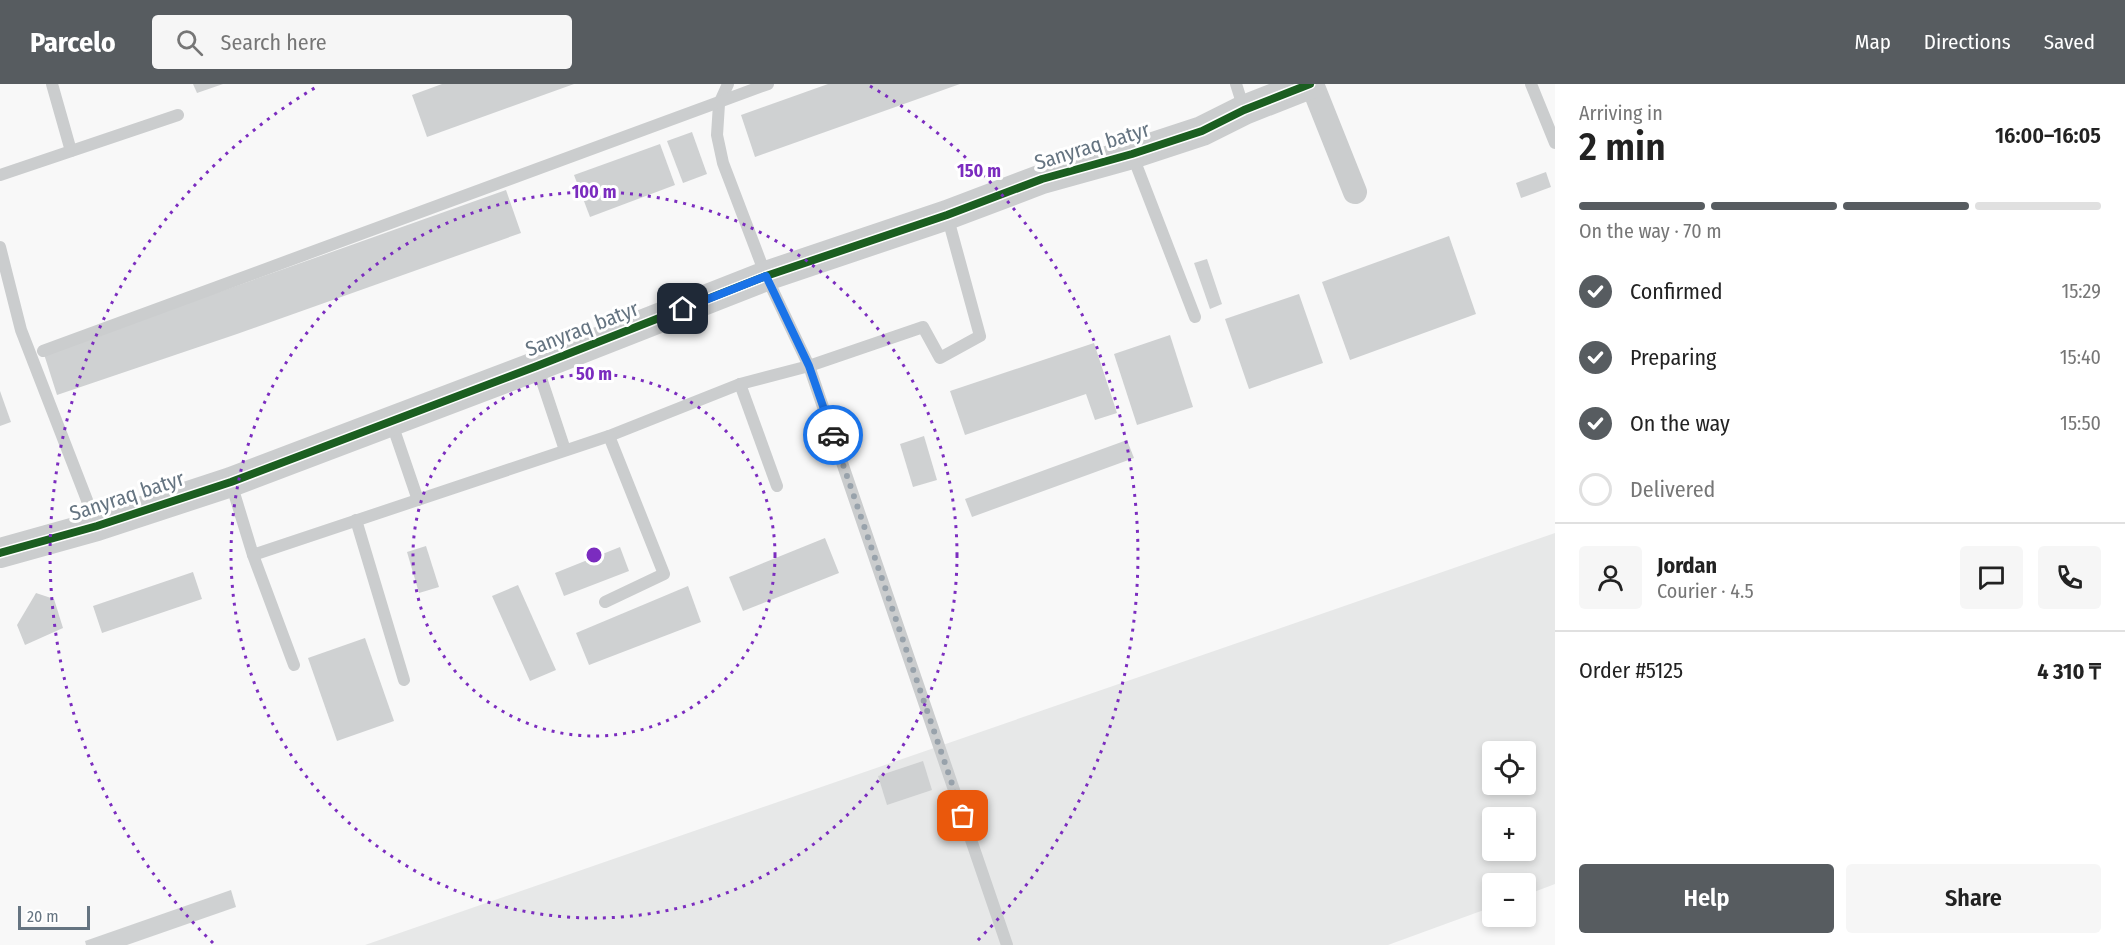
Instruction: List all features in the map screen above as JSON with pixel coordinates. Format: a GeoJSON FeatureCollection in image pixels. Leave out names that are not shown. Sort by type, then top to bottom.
{"type":"FeatureCollection","features":[{"type":"Feature","properties":{"kind":"street","name":"Sanyraq batyr"},"geometry":{"type":"LineString","coordinates":[[0,553],[97,526],[231,482],[766,276],[947,215],[1042,179],[1132,154],[1202,131],[1240,97],[1311,84]]}},
{"type":"Feature","properties":{"kind":"street"},"geometry":{"type":"LineString","coordinates":[[1311,84],[1354,192]]}},
{"type":"Feature","properties":{"kind":"lane"},"geometry":{"type":"LineString","coordinates":[[52,84],[71,151]]}},
{"type":"Feature","properties":{"kind":"lane"},"geometry":{"type":"LineString","coordinates":[[729,84],[720,104],[717,135],[723,163],[766,276],[809,366],[1007,945]]}},
{"type":"Feature","properties":{"kind":"lane"},"geometry":{"type":"LineString","coordinates":[[43,351],[720,104],[768,84]]}},
{"type":"Feature","properties":{"kind":"lane"},"geometry":{"type":"LineString","coordinates":[[1531,84],[1555,143]]}},
{"type":"Feature","properties":{"kind":"lane"},"geometry":{"type":"LineString","coordinates":[[0,175],[178,115]]}},
{"type":"Feature","properties":{"kind":"lane"},"geometry":{"type":"LineString","coordinates":[[1132,154],[1195,317]]}},
{"type":"Feature","properties":{"kind":"lane"},"geometry":{"type":"LineString","coordinates":[[253,555],[609,436],[740,384],[809,366],[923,327],[940,358],[980,336],[947,215]]}},
{"type":"Feature","properties":{"kind":"lane"},"geometry":{"type":"LineString","coordinates":[[0,247],[21,330],[97,526]]}},
{"type":"Feature","properties":{"kind":"lane"},"geometry":{"type":"LineString","coordinates":[[537,366],[565,450]]}},
{"type":"Feature","properties":{"kind":"lane"},"geometry":{"type":"LineString","coordinates":[[740,384],[777,486]]}},
{"type":"Feature","properties":{"kind":"lane"},"geometry":{"type":"LineString","coordinates":[[391,421],[418,500]]}},
{"type":"Feature","properties":{"kind":"lane"},"geometry":{"type":"LineString","coordinates":[[605,602],[664,574],[609,436]]}},
{"type":"Feature","properties":{"kind":"lane"},"geometry":{"type":"LineString","coordinates":[[231,482],[253,555],[294,665]]}},
{"type":"Feature","properties":{"kind":"lane"},"geometry":{"type":"LineString","coordinates":[[357,520],[404,680]]}},
{"type":"Feature","properties":{"kind":"shaded area"},"geometry":{"type":"Polygon","coordinates":[[[1555,533],[1555,884],[1536,891],[1536,873],[1482,873],[1482,911],[1388,945],[365,945],[1555,533]]]}},
{"type":"Feature","properties":{"kind":"building"},"geometry":{"type":"Polygon","coordinates":[[[193,84],[223,84],[197,93],[193,84]]]}},
{"type":"Feature","properties":{"kind":"building"},"geometry":{"type":"Polygon","coordinates":[[[442,84],[574,84],[427,137],[412,95],[442,84]]]}},
{"type":"Feature","properties":{"kind":"building"},"geometry":{"type":"Polygon","coordinates":[[[828,84],[960,84],[755,157],[741,115],[828,84]]]}},
{"type":"Feature","properties":{"kind":"building"},"geometry":{"type":"Polygon","coordinates":[[[692,132],[707,174],[683,183],[667,141],[692,132]]]}},
{"type":"Feature","properties":{"kind":"building"},"geometry":{"type":"Polygon","coordinates":[[[660,144],[675,185],[590,217],[574,175],[660,144]]]}},
{"type":"Feature","properties":{"kind":"building"},"geometry":{"type":"Polygon","coordinates":[[[1546,172],[1551,187],[1521,198],[1516,183],[1546,172]]]}},
{"type":"Feature","properties":{"kind":"building"},"geometry":{"type":"Polygon","coordinates":[[[506,190],[521,233],[57,395],[43,351],[222,291],[506,190]]]}},
{"type":"Feature","properties":{"kind":"building"},"geometry":{"type":"Polygon","coordinates":[[[1449,236],[1476,314],[1350,360],[1322,282],[1449,236]]]}},
{"type":"Feature","properties":{"kind":"building"},"geometry":{"type":"Polygon","coordinates":[[[1207,259],[1222,304],[1210,309],[1194,263],[1207,259]]]}},
{"type":"Feature","properties":{"kind":"building"},"geometry":{"type":"Polygon","coordinates":[[[1299,294],[1323,363],[1249,389],[1225,319],[1299,294]]]}},
{"type":"Feature","properties":{"kind":"building"},"geometry":{"type":"Polygon","coordinates":[[[1170,335],[1193,407],[1137,425],[1114,354],[1170,335]]]}},
{"type":"Feature","properties":{"kind":"building"},"geometry":{"type":"Polygon","coordinates":[[[1094,343],[1117,413],[1095,420],[1086,394],[965,435],[950,391],[1094,343]]]}},
{"type":"Feature","properties":{"kind":"building"},"geometry":{"type":"Polygon","coordinates":[[[0,391],[11,422],[0,426],[0,391]]]}},
{"type":"Feature","properties":{"kind":"building"},"geometry":{"type":"Polygon","coordinates":[[[924,436],[937,480],[913,487],[900,444],[924,436]]]}},
{"type":"Feature","properties":{"kind":"building"},"geometry":{"type":"Polygon","coordinates":[[[1127,440],[1134,458],[972,517],[965,499],[1127,440]]]}},
{"type":"Feature","properties":{"kind":"building"},"geometry":{"type":"Polygon","coordinates":[[[825,538],[839,573],[743,611],[729,577],[825,538]]]}},
{"type":"Feature","properties":{"kind":"building"},"geometry":{"type":"Polygon","coordinates":[[[426,546],[439,587],[419,593],[407,552],[426,546]]]}},
{"type":"Feature","properties":{"kind":"building"},"geometry":{"type":"Polygon","coordinates":[[[620,547],[629,571],[564,596],[555,573],[620,547]]]}},
{"type":"Feature","properties":{"kind":"building"},"geometry":{"type":"Polygon","coordinates":[[[193,572],[202,599],[102,633],[93,606],[193,572]]]}},
{"type":"Feature","properties":{"kind":"building"},"geometry":{"type":"Polygon","coordinates":[[[518,585],[556,670],[530,681],[492,596],[518,585]]]}},
{"type":"Feature","properties":{"kind":"building"},"geometry":{"type":"Polygon","coordinates":[[[688,586],[701,622],[589,665],[576,633],[688,586]]]}},
{"type":"Feature","properties":{"kind":"building"},"geometry":{"type":"Polygon","coordinates":[[[36,593],[54,599],[63,628],[25,645],[17,625],[36,593]]]}},
{"type":"Feature","properties":{"kind":"building"},"geometry":{"type":"Polygon","coordinates":[[[365,638],[394,721],[337,741],[308,658],[365,638]]]}},
{"type":"Feature","properties":{"kind":"building"},"geometry":{"type":"Polygon","coordinates":[[[923,761],[932,790],[887,805],[878,776],[923,761]]]}},
{"type":"Feature","properties":{"kind":"building"},"geometry":{"type":"Polygon","coordinates":[[[231,890],[236,907],[127,945],[86,945],[85,941],[231,890]]]}},
{"type":"Feature","properties":{"kind":"cycle path"},"geometry":{"type":"LineString","coordinates":[[0,553],[97,526],[231,482],[766,276],[947,215],[1042,179],[1132,154],[1202,131],[1244,110],[1310,84]]}},
{"type":"Feature","properties":{"kind":"way so far"},"geometry":{"type":"LineString","coordinates":[[833,435],[963,816]]}},
{"type":"Feature","properties":{"kind":"route"},"geometry":{"type":"LineString","coordinates":[[683,309],[766,276],[809,366],[833,435]]}}]}
